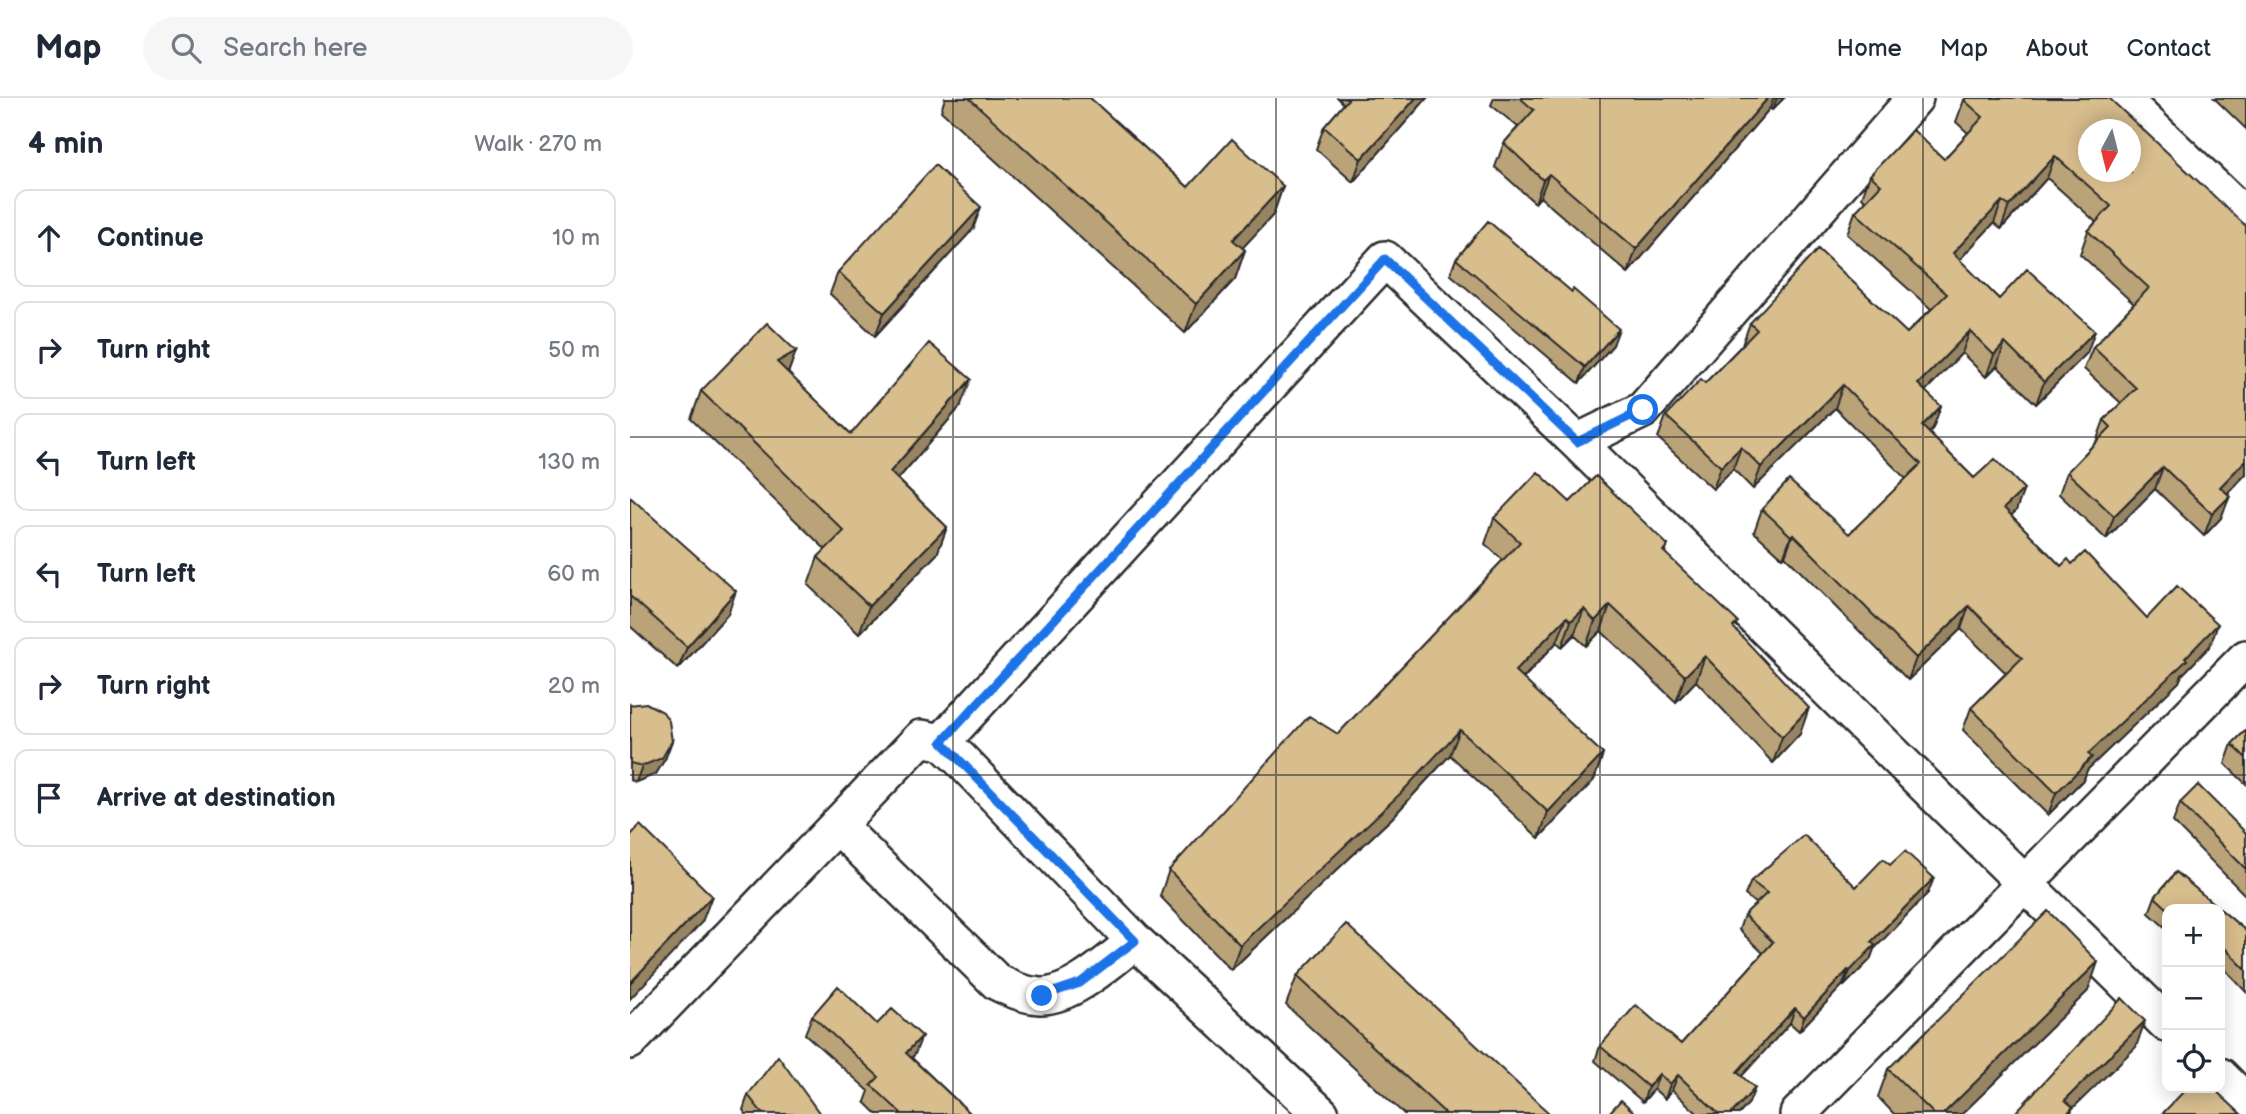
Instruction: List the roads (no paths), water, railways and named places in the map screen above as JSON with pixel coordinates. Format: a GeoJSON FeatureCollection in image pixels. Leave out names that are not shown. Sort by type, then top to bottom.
{"type":"FeatureCollection","features":[{"type":"Feature","properties":{"kind":"street"},"geometry":{"type":"LineString","coordinates":[[1577,442],[1643,410],[1915,98]]}},
{"type":"Feature","properties":{"kind":"street"},"geometry":{"type":"LineString","coordinates":[[2121,98],[2246,217]]}},
{"type":"Feature","properties":{"kind":"street"},"geometry":{"type":"LineString","coordinates":[[942,742],[1385,259],[1577,442],[2162,1019]]}},
{"type":"Feature","properties":{"kind":"street"},"geometry":{"type":"LineString","coordinates":[[1798,1114],[2246,658]]}},
{"type":"Feature","properties":{"kind":"street"},"geometry":{"type":"LineString","coordinates":[[630,1041],[921,738],[942,742],[1135,941],[1321,1114]]}},
{"type":"Feature","properties":{"kind":"street"},"geometry":{"type":"LineString","coordinates":[[837,825],[997,982],[1020,993],[1042,996],[1080,983],[1135,941]]}},
{"type":"Feature","properties":{"kind":"street"},"geometry":{"type":"LineString","coordinates":[[2225,1081],[2246,1102]]}}]}
